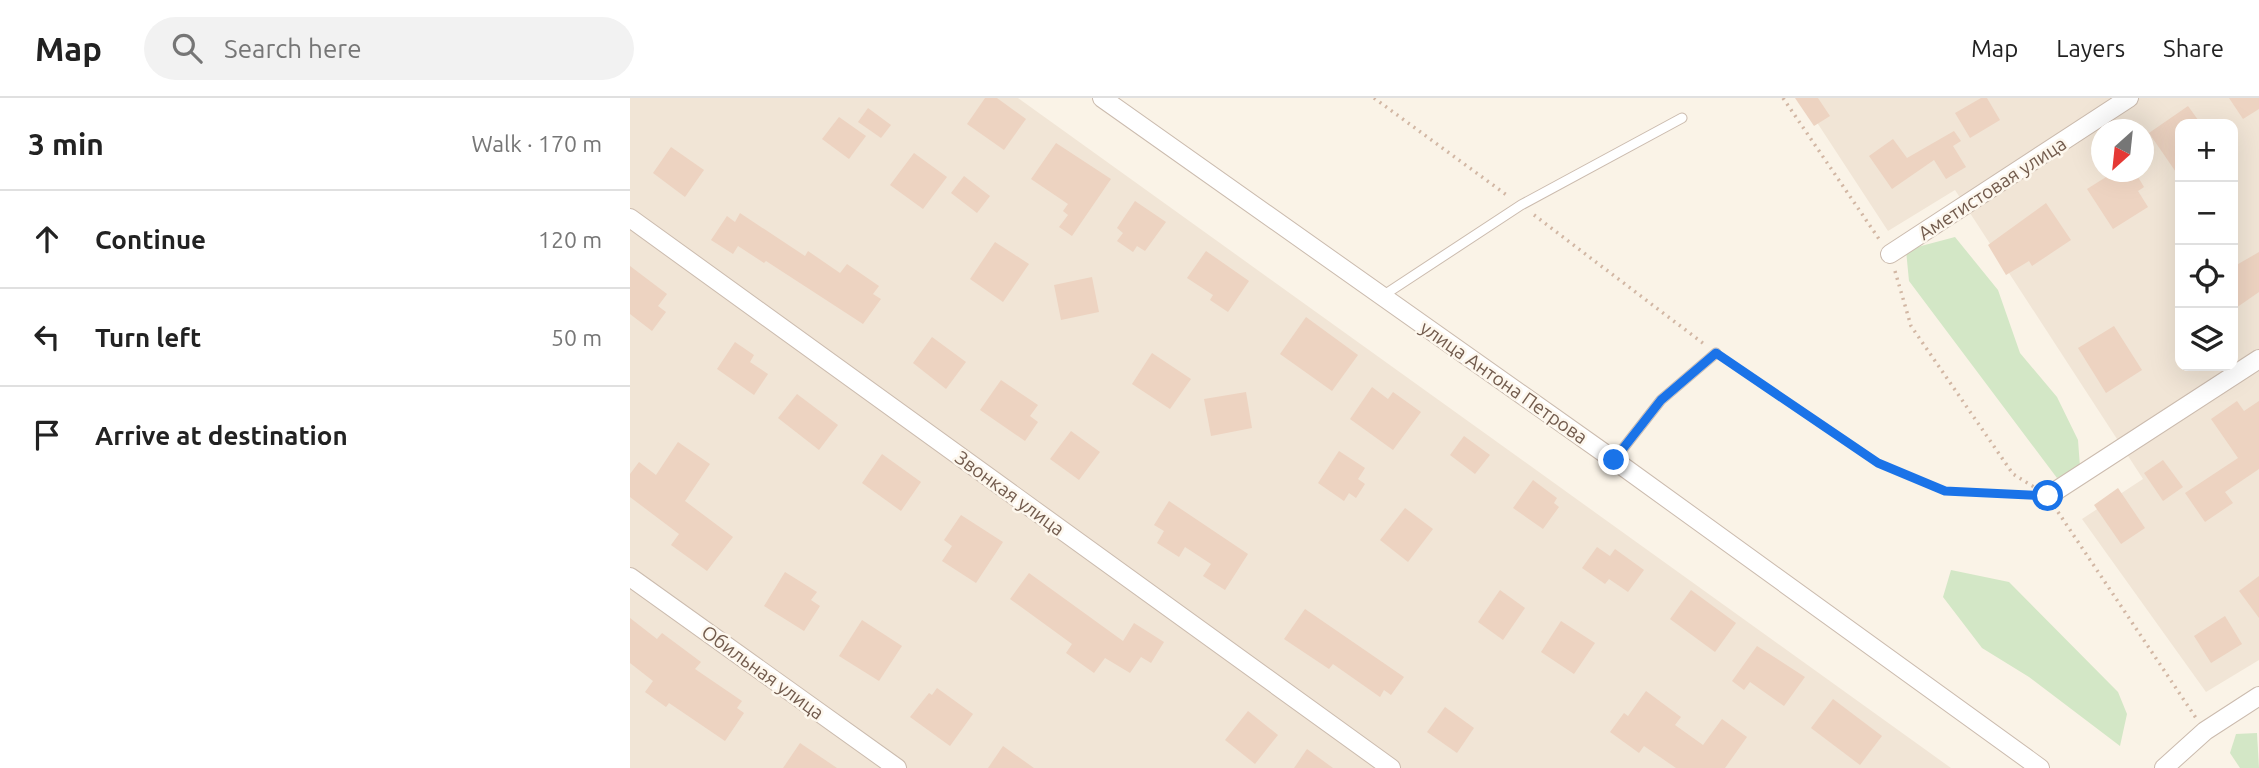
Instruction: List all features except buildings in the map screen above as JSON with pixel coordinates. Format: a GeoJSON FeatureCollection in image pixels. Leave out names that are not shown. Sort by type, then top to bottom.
{"type":"FeatureCollection","features":[{"type":"Feature","properties":{"kind":"street","name":"улица Антона Петрова"},"geometry":{"type":"LineString","coordinates":[[1102,98],[1614,460],[2040,768]]}},
{"type":"Feature","properties":{"kind":"street","name":"Аметистовая улица"},"geometry":{"type":"LineString","coordinates":[[1890,254],[2129,98]]}},
{"type":"Feature","properties":{"kind":"street","name":"Звонкая улица"},"geometry":{"type":"LineString","coordinates":[[630,218],[1391,768]]}},
{"type":"Feature","properties":{"kind":"street"},"geometry":{"type":"LineString","coordinates":[[2048,496],[2259,359]]}},
{"type":"Feature","properties":{"kind":"street","name":"Обильная улица"},"geometry":{"type":"LineString","coordinates":[[630,577],[897,768]]}},
{"type":"Feature","properties":{"kind":"street"},"geometry":{"type":"LineString","coordinates":[[2164,768],[2205,731],[2259,696]]}},
{"type":"Feature","properties":{"kind":"lane"},"geometry":{"type":"LineString","coordinates":[[1381,297],[1521,205],[1682,118]]}},
{"type":"Feature","properties":{"kind":"lane"},"geometry":{"type":"LineString","coordinates":[[1614,460],[1661,400],[1716,353]]}},
{"type":"Feature","properties":{"kind":"path"},"geometry":{"type":"LineString","coordinates":[[1374,98],[1716,353],[1878,463],[1945,491],[2048,496]]}},
{"type":"Feature","properties":{"kind":"path"},"geometry":{"type":"LineString","coordinates":[[1783,98],[1890,254]]}},
{"type":"Feature","properties":{"kind":"shaded area"},"geometry":{"type":"Polygon","coordinates":[[[630,98],[1018,98],[1951,768],[630,768],[630,98]]]}},
{"type":"Feature","properties":{"kind":"shaded area"},"geometry":{"type":"Polygon","coordinates":[[[1801,98],[2259,98],[2259,660],[2206,692],[2082,519],[2143,479],[1955,190],[1888,231],[1801,98]]]}},
{"type":"Feature","properties":{"kind":"green space"},"geometry":{"type":"Polygon","coordinates":[[[1955,237],[1998,290],[2020,353],[2057,397],[2078,440],[2080,467],[2057,478],[1909,281],[1906,250],[1955,237]]]}},
{"type":"Feature","properties":{"kind":"green space"},"geometry":{"type":"Polygon","coordinates":[[[1951,570],[2009,582],[2118,692],[2127,714],[2120,746],[2029,677],[1982,648],[1943,597],[1951,570]]]}},
{"type":"Feature","properties":{"kind":"green space"},"geometry":{"type":"Polygon","coordinates":[[[2257,733],[2259,768],[2240,768],[2230,753],[2236,734],[2257,733]]]}},
{"type":"Feature","properties":{"kind":"route"},"geometry":{"type":"LineString","coordinates":[[1614,460],[1661,400],[1716,353],[1878,463],[1945,491],[2048,496]]}}]}
